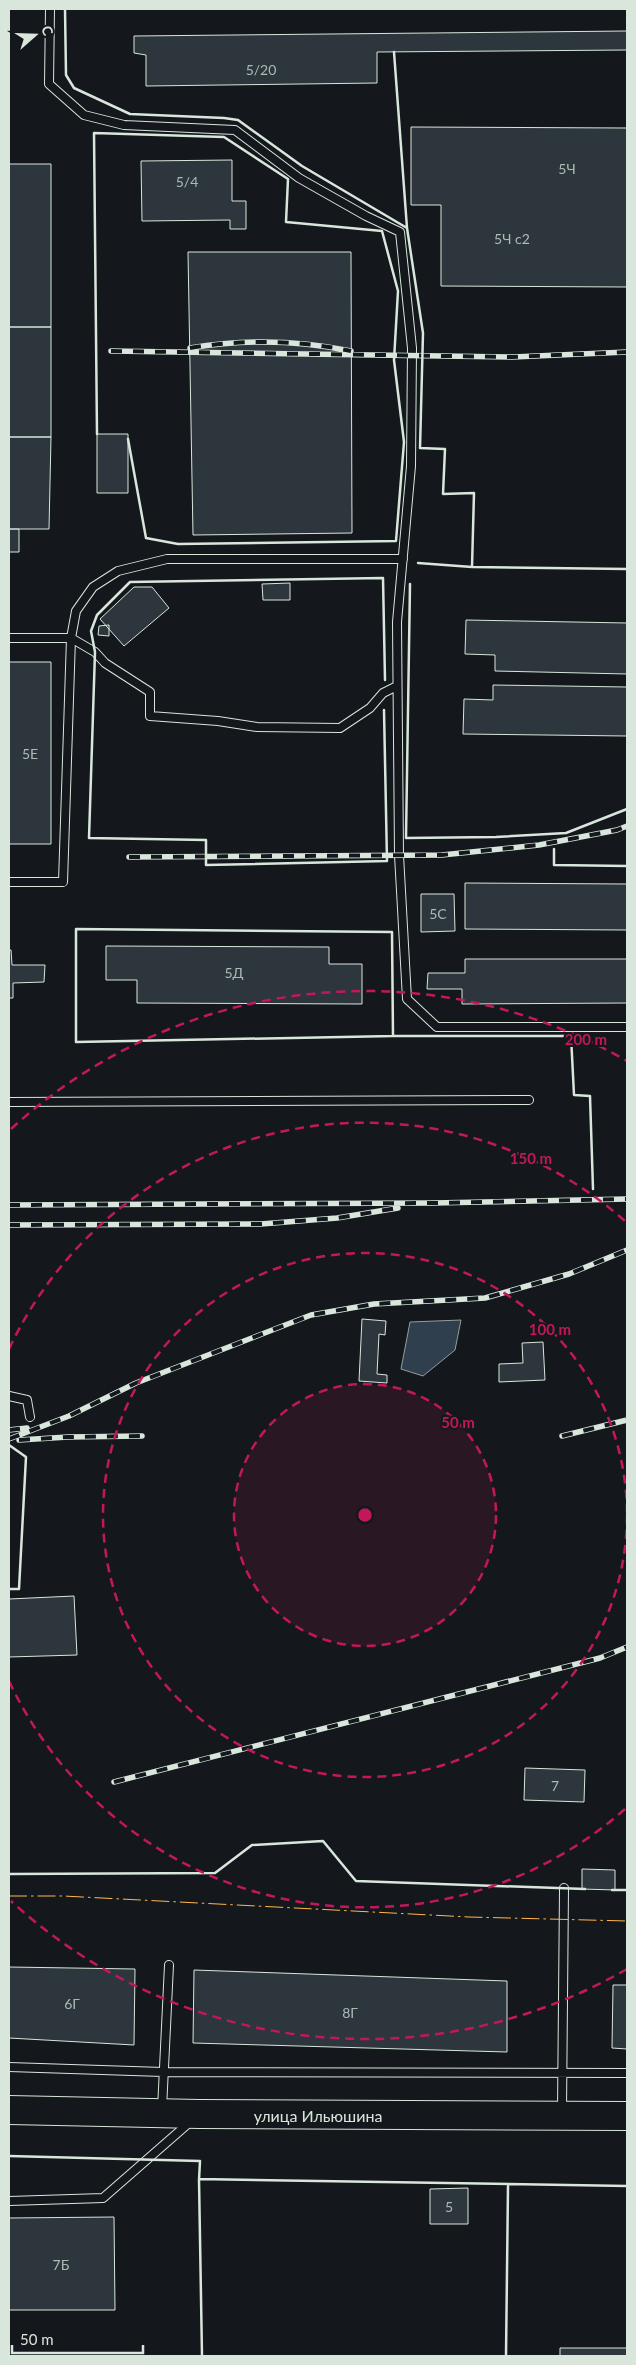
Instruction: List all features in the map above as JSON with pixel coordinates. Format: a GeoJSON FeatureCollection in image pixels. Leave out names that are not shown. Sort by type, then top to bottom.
{"type":"FeatureCollection","features":[{"type":"Feature","properties":{"kind":"highway","name":"улица Ильюшина"},"geometry":{"type":"LineString","coordinates":[[9,2110],[161,2114],[627,2116]]}},
{"type":"Feature","properties":{"kind":"lane"},"geometry":{"type":"LineString","coordinates":[[50,9],[49,84],[84,115],[124,125],[235,130],[299,178],[366,216],[400,232],[412,348],[411,466],[397,622],[399,855],[407,999],[437,1027],[627,1027]]}},
{"type":"Feature","properties":{"kind":"lane"},"geometry":{"type":"LineString","coordinates":[[9,882],[63,882],[71,638],[76,611],[93,588],[118,571],[167,559],[403,559]]}},
{"type":"Feature","properties":{"kind":"lane"},"geometry":{"type":"LineString","coordinates":[[9,638],[71,638],[95,652],[104,664],[150,692],[150,716],[218,721],[257,727],[340,728],[370,708],[383,693],[397,686]]}},
{"type":"Feature","properties":{"kind":"lane"},"geometry":{"type":"LineString","coordinates":[[9,1102],[529,1100]]}},
{"type":"Feature","properties":{"kind":"lane"},"geometry":{"type":"LineString","coordinates":[[9,1396],[27,1400],[30,1417]]}},
{"type":"Feature","properties":{"kind":"lane"},"geometry":{"type":"LineString","coordinates":[[562,2115],[564,1888]]}},
{"type":"Feature","properties":{"kind":"lane"},"geometry":{"type":"LineString","coordinates":[[161,2114],[169,1964]]}},
{"type":"Feature","properties":{"kind":"lane"},"geometry":{"type":"LineString","coordinates":[[9,2067],[164,2072],[627,2073]]}},
{"type":"Feature","properties":{"kind":"lane"},"geometry":{"type":"LineString","coordinates":[[9,2201],[103,2198],[199,2114]]}},
{"type":"Feature","properties":{"kind":"water"},"geometry":{"type":"Polygon","coordinates":[[[461,1320],[455,1350],[423,1376],[401,1369],[410,1322],[461,1320]]]}},
{"type":"Feature","properties":{"kind":"building"},"geometry":{"type":"Polygon","coordinates":[[[627,31],[627,50],[377,52],[377,83],[146,86],[146,55],[134,53],[134,36],[627,31]]]}},
{"type":"Feature","properties":{"kind":"building"},"geometry":{"type":"Polygon","coordinates":[[[411,127],[627,128],[627,287],[441,286],[441,205],[411,205],[411,127]]]}},
{"type":"Feature","properties":{"kind":"building"},"geometry":{"type":"Polygon","coordinates":[[[232,160],[232,201],[246,201],[246,229],[230,229],[230,220],[142,221],[141,161],[232,160]]]}},
{"type":"Feature","properties":{"kind":"building"},"geometry":{"type":"Polygon","coordinates":[[[9,164],[51,164],[51,327],[9,327],[9,164]]]}},
{"type":"Feature","properties":{"kind":"building"},"geometry":{"type":"Polygon","coordinates":[[[188,252],[351,252],[352,533],[193,535],[188,252]]]}},
{"type":"Feature","properties":{"kind":"building"},"geometry":{"type":"Polygon","coordinates":[[[9,327],[51,327],[51,437],[9,437],[9,327]]]}},
{"type":"Feature","properties":{"kind":"building"},"geometry":{"type":"Polygon","coordinates":[[[97,434],[128,434],[128,493],[97,493],[97,434]]]}},
{"type":"Feature","properties":{"kind":"building"},"geometry":{"type":"Polygon","coordinates":[[[9,437],[51,437],[49,529],[9,529],[9,437]]]}},
{"type":"Feature","properties":{"kind":"building"},"geometry":{"type":"Polygon","coordinates":[[[9,529],[19,529],[19,552],[9,552],[9,529]]]}},
{"type":"Feature","properties":{"kind":"building"},"geometry":{"type":"Polygon","coordinates":[[[290,583],[290,600],[263,600],[262,584],[290,583]]]}},
{"type":"Feature","properties":{"kind":"building"},"geometry":{"type":"Polygon","coordinates":[[[134,587],[152,587],[169,608],[124,646],[100,619],[134,587]]]}},
{"type":"Feature","properties":{"kind":"building"},"geometry":{"type":"Polygon","coordinates":[[[466,620],[627,623],[627,674],[495,671],[495,655],[465,654],[466,620]]]}},
{"type":"Feature","properties":{"kind":"building"},"geometry":{"type":"Polygon","coordinates":[[[109,625],[109,636],[98,635],[99,626],[109,625]]]}},
{"type":"Feature","properties":{"kind":"building"},"geometry":{"type":"Polygon","coordinates":[[[9,662],[51,662],[51,844],[9,844],[9,662]]]}},
{"type":"Feature","properties":{"kind":"building"},"geometry":{"type":"Polygon","coordinates":[[[493,685],[627,687],[627,736],[463,734],[464,699],[493,700],[493,685]]]}},
{"type":"Feature","properties":{"kind":"building"},"geometry":{"type":"Polygon","coordinates":[[[465,883],[627,884],[627,930],[465,929],[465,883]]]}},
{"type":"Feature","properties":{"kind":"building"},"geometry":{"type":"Polygon","coordinates":[[[421,894],[454,894],[455,931],[421,932],[421,894]]]}},
{"type":"Feature","properties":{"kind":"building"},"geometry":{"type":"Polygon","coordinates":[[[106,946],[329,947],[329,964],[362,964],[362,1004],[137,1003],[137,980],[106,980],[106,946]]]}},
{"type":"Feature","properties":{"kind":"building"},"geometry":{"type":"Polygon","coordinates":[[[9,950],[11,950],[12,965],[45,965],[44,982],[13,983],[13,998],[9,998],[9,950]]]}},
{"type":"Feature","properties":{"kind":"building"},"geometry":{"type":"Polygon","coordinates":[[[465,959],[627,959],[627,1003],[462,1004],[462,989],[427,989],[428,973],[465,973],[465,959]]]}},
{"type":"Feature","properties":{"kind":"building"},"geometry":{"type":"Polygon","coordinates":[[[362,1319],[386,1321],[385,1335],[379,1334],[377,1374],[387,1375],[387,1383],[359,1381],[362,1319]]]}},
{"type":"Feature","properties":{"kind":"building"},"geometry":{"type":"Polygon","coordinates":[[[543,1342],[545,1380],[499,1382],[499,1364],[523,1363],[522,1343],[543,1342]]]}},
{"type":"Feature","properties":{"kind":"building"},"geometry":{"type":"Polygon","coordinates":[[[74,1596],[77,1655],[9,1657],[9,1599],[74,1596]]]}},
{"type":"Feature","properties":{"kind":"building"},"geometry":{"type":"Polygon","coordinates":[[[525,1768],[585,1770],[584,1802],[524,1800],[525,1768]]]}},
{"type":"Feature","properties":{"kind":"building"},"geometry":{"type":"Polygon","coordinates":[[[582,1869],[615,1870],[615,1890],[582,1889],[582,1869]]]}},
{"type":"Feature","properties":{"kind":"building"},"geometry":{"type":"Polygon","coordinates":[[[9,1967],[135,1969],[134,2045],[9,2038],[9,1967]]]}},
{"type":"Feature","properties":{"kind":"building"},"geometry":{"type":"Polygon","coordinates":[[[194,1970],[507,1981],[507,2052],[193,2043],[194,1970]]]}},
{"type":"Feature","properties":{"kind":"building"},"geometry":{"type":"Polygon","coordinates":[[[613,1985],[627,1985],[627,2049],[612,2048],[613,1985]]]}},
{"type":"Feature","properties":{"kind":"building"},"geometry":{"type":"Polygon","coordinates":[[[468,2188],[468,2224],[430,2224],[430,2189],[468,2188]]]}},
{"type":"Feature","properties":{"kind":"building"},"geometry":{"type":"Polygon","coordinates":[[[114,2217],[115,2310],[9,2310],[9,2218],[114,2217]]]}},
{"type":"Feature","properties":{"kind":"building"},"geometry":{"type":"Polygon","coordinates":[[[560,2348],[627,2348],[627,2356],[560,2356],[560,2348]]]}},
{"type":"Feature","properties":{"kind":"railway"},"geometry":{"type":"LineString","coordinates":[[190,348],[230,343],[271,342],[331,347],[351,351]]}},
{"type":"Feature","properties":{"kind":"railway"},"geometry":{"type":"LineString","coordinates":[[111,351],[513,357],[627,352]]}},
{"type":"Feature","properties":{"kind":"railway"},"geometry":{"type":"LineString","coordinates":[[129,857],[442,855],[539,845],[617,830],[627,826]]}},
{"type":"Feature","properties":{"kind":"railway"},"geometry":{"type":"LineString","coordinates":[[9,1205],[433,1203],[627,1199]]}},
{"type":"Feature","properties":{"kind":"railway"},"geometry":{"type":"LineString","coordinates":[[9,1225],[261,1224],[337,1218],[398,1208]]}},
{"type":"Feature","properties":{"kind":"railway"},"geometry":{"type":"LineString","coordinates":[[9,1439],[69,1416],[136,1383],[311,1315],[374,1304],[485,1298],[569,1274],[627,1250]]}},
{"type":"Feature","properties":{"kind":"railway"},"geometry":{"type":"LineString","coordinates":[[562,1436],[627,1420]]}},
{"type":"Feature","properties":{"kind":"railway"},"geometry":{"type":"LineString","coordinates":[[9,1430],[27,1428]]}},
{"type":"Feature","properties":{"kind":"railway"},"geometry":{"type":"LineString","coordinates":[[19,1440],[142,1436]]}},
{"type":"Feature","properties":{"kind":"railway"},"geometry":{"type":"LineString","coordinates":[[114,1782],[600,1658],[627,1647]]}},
{"type":"Feature","properties":{"kind":"wall"},"geometry":{"type":"LineString","coordinates":[[65,9],[66,75],[74,88],[130,114],[238,120],[302,166],[407,228],[423,333],[420,448],[445,449],[443,494],[474,493],[472,567]]}},
{"type":"Feature","properties":{"kind":"wall"},"geometry":{"type":"LineString","coordinates":[[394,52],[407,228]]}},
{"type":"Feature","properties":{"kind":"wall"},"geometry":{"type":"LineString","coordinates":[[97,434],[94,133],[224,137],[288,179],[286,222],[382,231],[398,291],[394,360],[404,442],[396,541],[178,544],[146,538],[128,439]]}},
{"type":"Feature","properties":{"kind":"wall"},"geometry":{"type":"LineString","coordinates":[[418,563],[472,567],[627,569]]}},
{"type":"Feature","properties":{"kind":"wall"},"geometry":{"type":"LineString","coordinates":[[384,710],[387,861],[206,865],[206,840],[89,838],[95,652],[91,631],[97,615],[130,582],[383,578],[385,680]]}},
{"type":"Feature","properties":{"kind":"wall"},"geometry":{"type":"LineString","coordinates":[[410,584],[406,838],[496,837],[566,833],[627,809]]}},
{"type":"Feature","properties":{"kind":"wall"},"geometry":{"type":"LineString","coordinates":[[554,849],[554,865],[627,866]]}},
{"type":"Feature","properties":{"kind":"wall"},"geometry":{"type":"LineString","coordinates":[[76,929],[392,932],[393,1036],[76,1042],[76,929]]}},
{"type":"Feature","properties":{"kind":"wall"},"geometry":{"type":"LineString","coordinates":[[393,1036],[571,1036],[574,1095],[590,1096],[593,1189]]}},
{"type":"Feature","properties":{"kind":"wall"},"geometry":{"type":"LineString","coordinates":[[9,1445],[26,1457],[19,1589],[9,1589]]}},
{"type":"Feature","properties":{"kind":"wall"},"geometry":{"type":"LineString","coordinates":[[9,1874],[215,1873],[252,1845],[323,1841],[356,1881],[585,1889]]}},
{"type":"Feature","properties":{"kind":"wall"},"geometry":{"type":"LineString","coordinates":[[612,1890],[627,1890]]}},
{"type":"Feature","properties":{"kind":"wall"},"geometry":{"type":"LineString","coordinates":[[9,2156],[200,2161],[199,2180]]}},
{"type":"Feature","properties":{"kind":"wall"},"geometry":{"type":"LineString","coordinates":[[202,2356],[199,2179],[627,2186]]}},
{"type":"Feature","properties":{"kind":"wall"},"geometry":{"type":"LineString","coordinates":[[506,2356],[508,2186]]}},
{"type":"Feature","properties":{"kind":"power"},"geometry":{"type":"LineString","coordinates":[[9,1896],[63,1896],[469,1917],[627,1921]]}}]}
